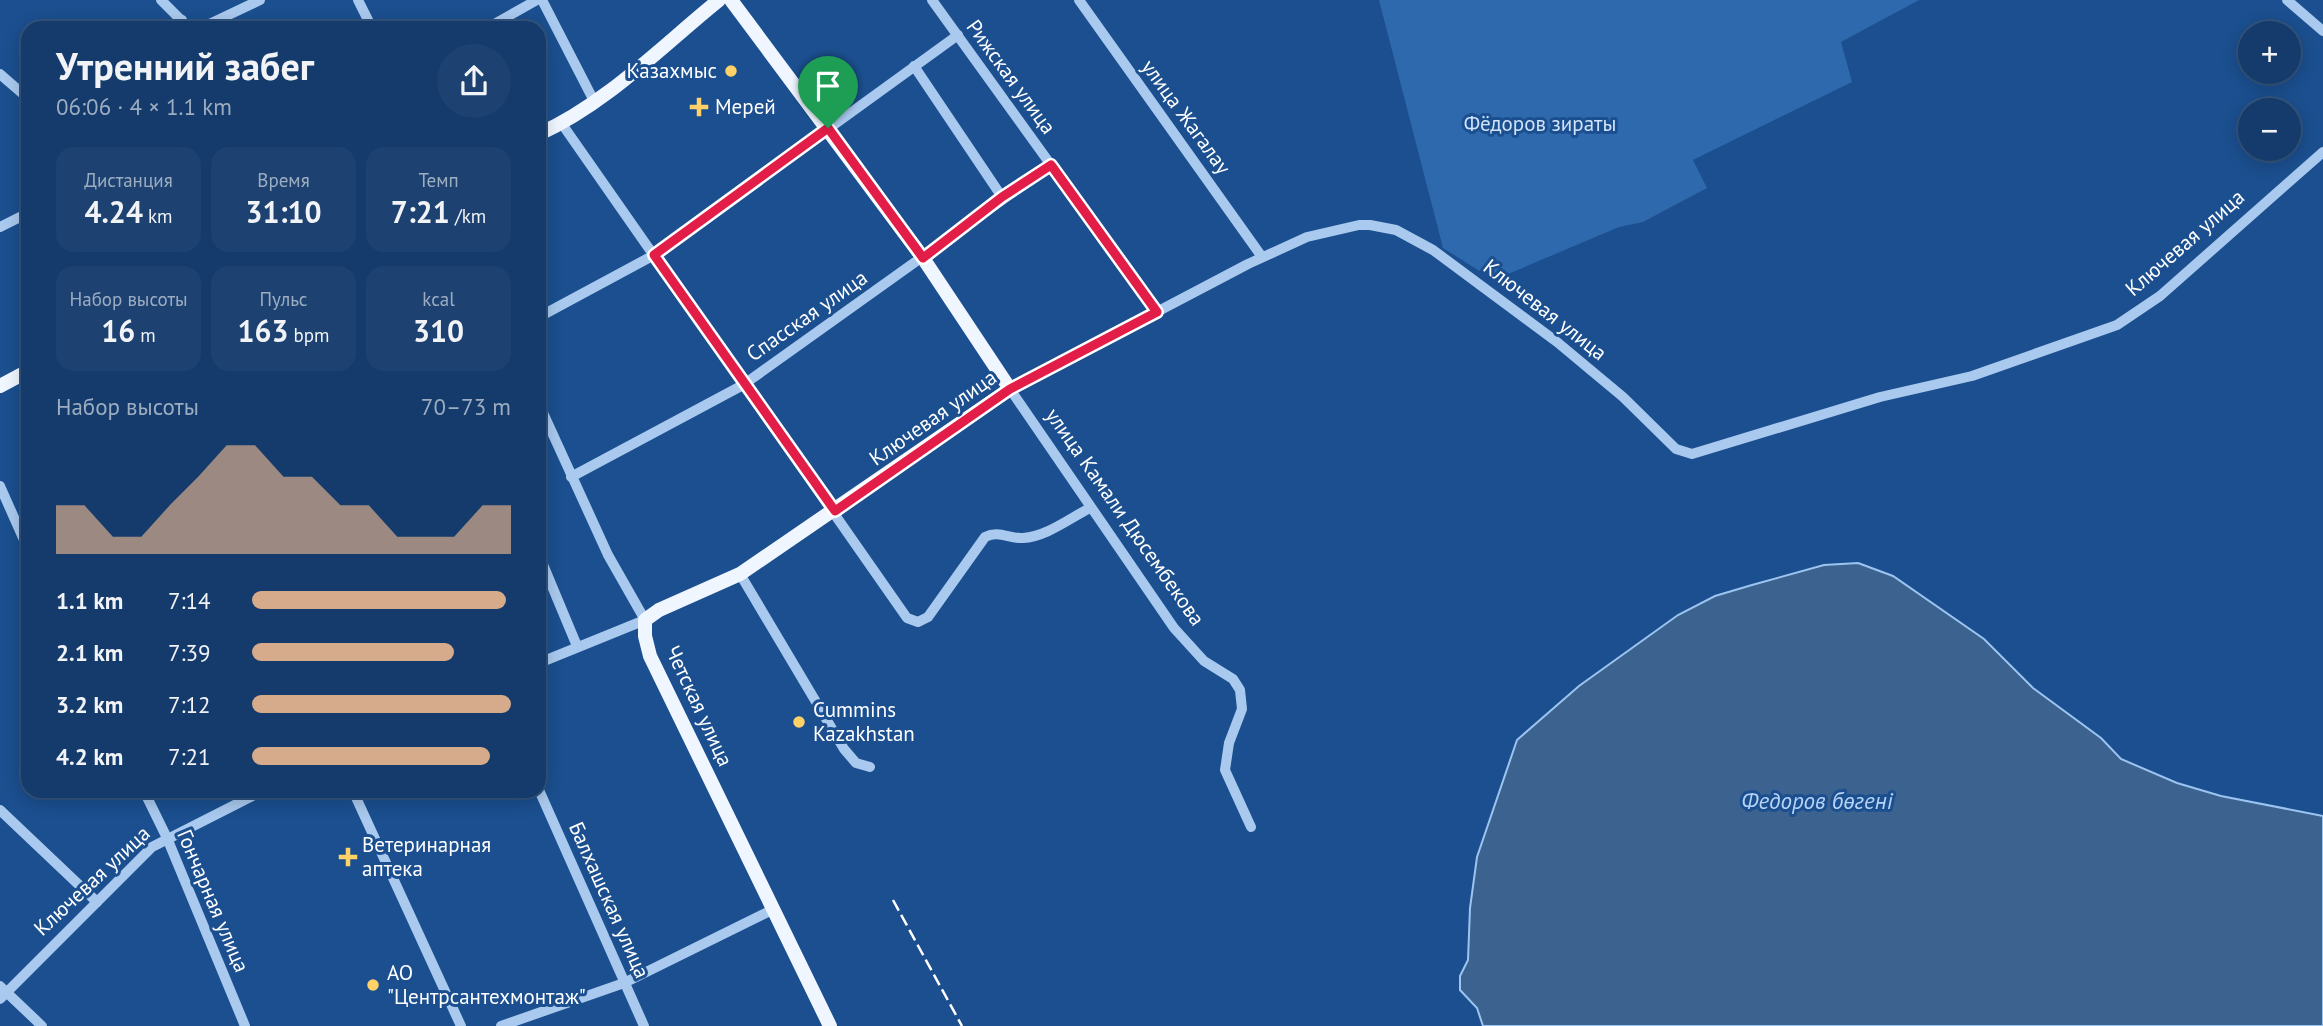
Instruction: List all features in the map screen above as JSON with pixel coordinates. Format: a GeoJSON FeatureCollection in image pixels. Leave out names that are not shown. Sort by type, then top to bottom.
{"type":"FeatureCollection","features":[{"type":"Feature","properties":{"kind":"main road"},"geometry":{"type":"LineString","coordinates":[[546,131],[562,124],[594,102],[719,0]]}},
{"type":"Feature","properties":{"kind":"main road","name":"улица Камали Дюсембекова"},"geometry":{"type":"LineString","coordinates":[[731,0],[923,258],[1010,389]]}},
{"type":"Feature","properties":{"kind":"main road"},"geometry":{"type":"LineString","coordinates":[[0,386],[21,376]]}},
{"type":"Feature","properties":{"kind":"main road","name":"Ключевая улица"},"geometry":{"type":"LineString","coordinates":[[645,620],[659,610],[740,574],[1010,389]]}},
{"type":"Feature","properties":{"kind":"main road","name":"Четская улица"},"geometry":{"type":"LineString","coordinates":[[645,620],[645,636],[650,656],[830,1026]]}},
{"type":"Feature","properties":{"kind":"street"},"geometry":{"type":"LineString","coordinates":[[162,0],[183,21]]}},
{"type":"Feature","properties":{"kind":"street"},"geometry":{"type":"LineString","coordinates":[[216,21],[260,0]]}},
{"type":"Feature","properties":{"kind":"street"},"geometry":{"type":"LineString","coordinates":[[358,0],[368,21]]}},
{"type":"Feature","properties":{"kind":"street"},"geometry":{"type":"LineString","coordinates":[[500,21],[539,0],[594,102]]}},
{"type":"Feature","properties":{"kind":"street","name":"Рижская улица"},"geometry":{"type":"LineString","coordinates":[[932,0],[1157,312]]}},
{"type":"Feature","properties":{"kind":"street","name":"улица Жагалау"},"geometry":{"type":"LineString","coordinates":[[1079,0],[1262,257]]}},
{"type":"Feature","properties":{"kind":"street"},"geometry":{"type":"LineString","coordinates":[[2287,0],[2323,31]]}},
{"type":"Feature","properties":{"kind":"street"},"geometry":{"type":"LineString","coordinates":[[546,313],[654,255],[958,35]]}},
{"type":"Feature","properties":{"kind":"street"},"geometry":{"type":"LineString","coordinates":[[914,66],[1002,197]]}},
{"type":"Feature","properties":{"kind":"street"},"geometry":{"type":"LineString","coordinates":[[0,74],[21,93]]}},
{"type":"Feature","properties":{"kind":"street"},"geometry":{"type":"LineString","coordinates":[[562,124],[835,511],[907,618],[918,622],[937,607],[975,547],[985,537],[994,533],[1022,538],[1040,534],[1090,508]]}},
{"type":"Feature","properties":{"kind":"street","name":"Ключевая улица"},"geometry":{"type":"LineString","coordinates":[[1010,389],[1262,257],[1307,237],[1359,225],[1396,230],[1433,250],[1557,342],[1623,397],[1676,449],[1692,454],[1880,397],[1972,376],[2117,325],[2160,296],[2323,152]]}},
{"type":"Feature","properties":{"kind":"street","name":"Спасская улица"},"geometry":{"type":"LineString","coordinates":[[571,477],[743,384],[923,258],[1002,197],[1051,165]]}},
{"type":"Feature","properties":{"kind":"street"},"geometry":{"type":"LineString","coordinates":[[0,228],[21,217]]}},
{"type":"Feature","properties":{"kind":"street","name":"улица Камали Дюсембекова"},"geometry":{"type":"LineString","coordinates":[[1010,389],[1174,628],[1204,661],[1233,679],[1240,690],[1242,709],[1229,743],[1225,771],[1251,827]]}},
{"type":"Feature","properties":{"kind":"street","name":"Четская улица"},"geometry":{"type":"LineString","coordinates":[[546,421],[608,555],[645,620]]}},
{"type":"Feature","properties":{"kind":"street"},"geometry":{"type":"LineString","coordinates":[[0,486],[21,533]]}},
{"type":"Feature","properties":{"kind":"street"},"geometry":{"type":"LineString","coordinates":[[546,572],[577,646]]}},
{"type":"Feature","properties":{"kind":"street"},"geometry":{"type":"LineString","coordinates":[[740,574],[844,749],[856,763],[870,767]]}},
{"type":"Feature","properties":{"kind":"street","name":"Ключевая улица"},"geometry":{"type":"LineString","coordinates":[[546,660],[645,620]]}},
{"type":"Feature","properties":{"kind":"street","name":"Гончарная улица"},"geometry":{"type":"LineString","coordinates":[[147,798],[167,838],[244,1026]]}},
{"type":"Feature","properties":{"kind":"street","name":"Ключевая улица"},"geometry":{"type":"LineString","coordinates":[[2,992],[152,847],[248,798]]}},
{"type":"Feature","properties":{"kind":"street"},"geometry":{"type":"LineString","coordinates":[[356,798],[461,1026]]}},
{"type":"Feature","properties":{"kind":"street","name":"Балхашская улица"},"geometry":{"type":"LineString","coordinates":[[543,798],[644,1026]]}},
{"type":"Feature","properties":{"kind":"street"},"geometry":{"type":"LineString","coordinates":[[0,810],[97,902]]}},
{"type":"Feature","properties":{"kind":"street"},"geometry":{"type":"LineString","coordinates":[[501,1026],[624,983],[774,909]]}},
{"type":"Feature","properties":{"kind":"street"},"geometry":{"type":"LineString","coordinates":[[2,992],[42,1026]]}},
{"type":"Feature","properties":{"kind":"green space","name":"Фёдоров зираты"},"geometry":{"type":"Polygon","coordinates":[[[1379,0],[1919,0],[1841,42],[1852,82],[1693,160],[1707,188],[1643,222],[1619,227],[1494,280],[1443,248],[1379,0]]]}},
{"type":"Feature","properties":{"kind":"water","name":"Федоров бөгені"},"geometry":{"type":"Polygon","coordinates":[[[1858,563],[1893,576],[1984,639],[2033,688],[2101,738],[2121,759],[2177,783],[2221,796],[2323,816],[2323,1026],[1483,1026],[1477,1008],[1460,990],[1460,976],[1468,960],[1470,908],[1477,857],[1517,740],[1579,686],[1678,615],[1715,596],[1752,585],[1824,565],[1858,563]]]}},
{"type":"Feature","properties":{"kind":"railway"},"geometry":{"type":"LineString","coordinates":[[893,900],[962,1026]]}},
{"type":"Feature","properties":{"kind":"place","name":"Казахмыс"},"geometry":{"type":"Point","coordinates":[731,71]}},
{"type":"Feature","properties":{"kind":"place","name":"Мерей"},"geometry":{"type":"Point","coordinates":[699,107]}},
{"type":"Feature","properties":{"kind":"place","name":"Cummins Kazakhstan"},"geometry":{"type":"Point","coordinates":[799,722]}},
{"type":"Feature","properties":{"kind":"place","name":"Ветеринарная аптека"},"geometry":{"type":"Point","coordinates":[348,857]}},
{"type":"Feature","properties":{"kind":"place","name":"АО \"Центрсантехмонтаж\""},"geometry":{"type":"Point","coordinates":[373,985]}},
{"type":"Feature","properties":{"kind":"route"},"geometry":{"type":"LineString","coordinates":[[828,128],[923,258],[1002,197],[1051,165],[1157,312],[1010,389],[835,511],[654,255],[828,128]]}}]}
